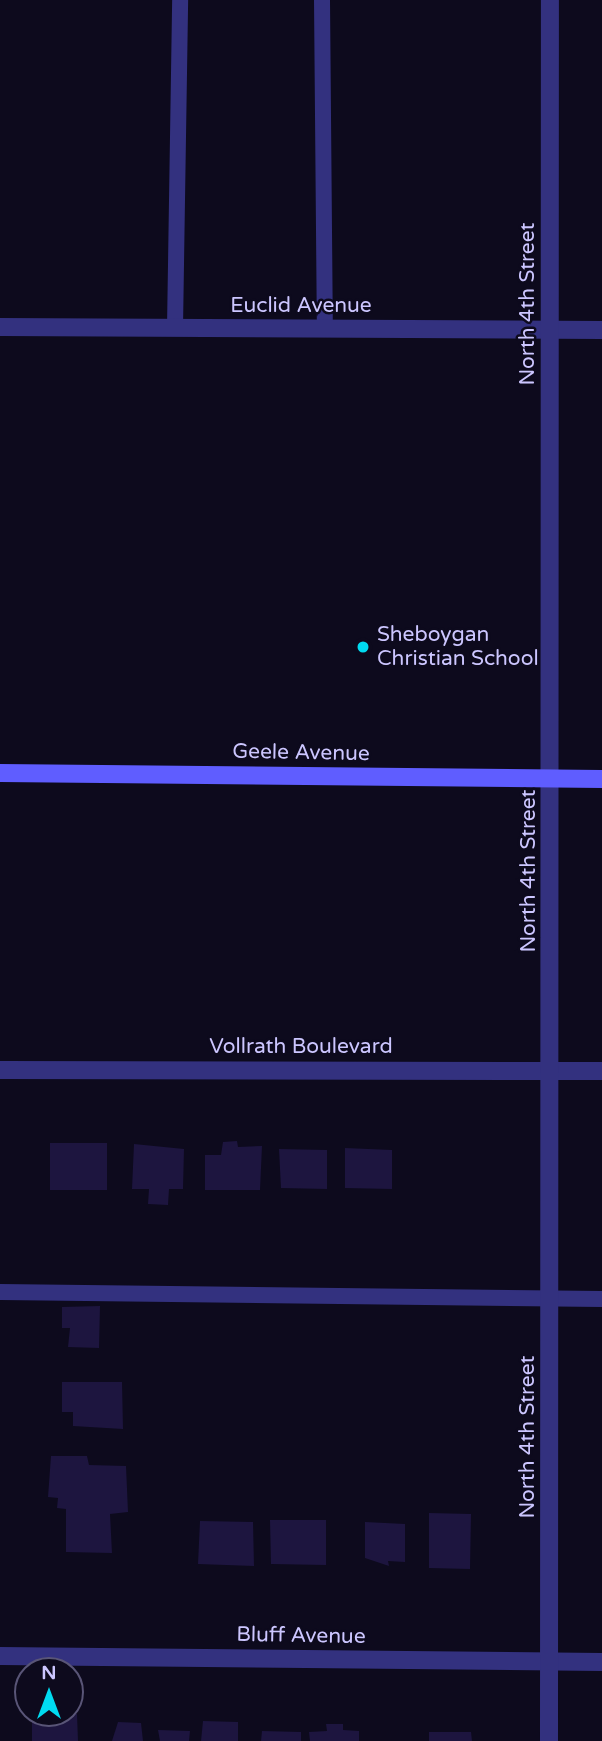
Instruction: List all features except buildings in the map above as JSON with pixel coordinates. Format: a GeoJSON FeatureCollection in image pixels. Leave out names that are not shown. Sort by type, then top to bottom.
{"type":"FeatureCollection","features":[{"type":"Feature","properties":{"kind":"street","name":"North 4th Street"},"geometry":{"type":"LineString","coordinates":[[549,1741],[552,1070],[550,0]]}},
{"type":"Feature","properties":{"kind":"street","name":"Euclid Avenue"},"geometry":{"type":"LineString","coordinates":[[0,327],[602,330]]}},
{"type":"Feature","properties":{"kind":"street","name":"Geele Avenue"},"geometry":{"type":"LineString","coordinates":[[0,772],[602,779]]}},
{"type":"Feature","properties":{"kind":"street","name":"Vollrath Boulevard"},"geometry":{"type":"LineString","coordinates":[[0,1070],[602,1071]]}},
{"type":"Feature","properties":{"kind":"street","name":"Bluff Avenue"},"geometry":{"type":"LineString","coordinates":[[0,1656],[602,1662]]}},
{"type":"Feature","properties":{"kind":"lane"},"geometry":{"type":"LineString","coordinates":[[175,328],[180,0]]}},
{"type":"Feature","properties":{"kind":"lane"},"geometry":{"type":"LineString","coordinates":[[322,0],[325,329]]}},
{"type":"Feature","properties":{"kind":"lane"},"geometry":{"type":"LineString","coordinates":[[0,1292],[602,1299]]}},
{"type":"Feature","properties":{"kind":"place","name":"Sheboygan Christian School"},"geometry":{"type":"Point","coordinates":[363,647]}}]}
